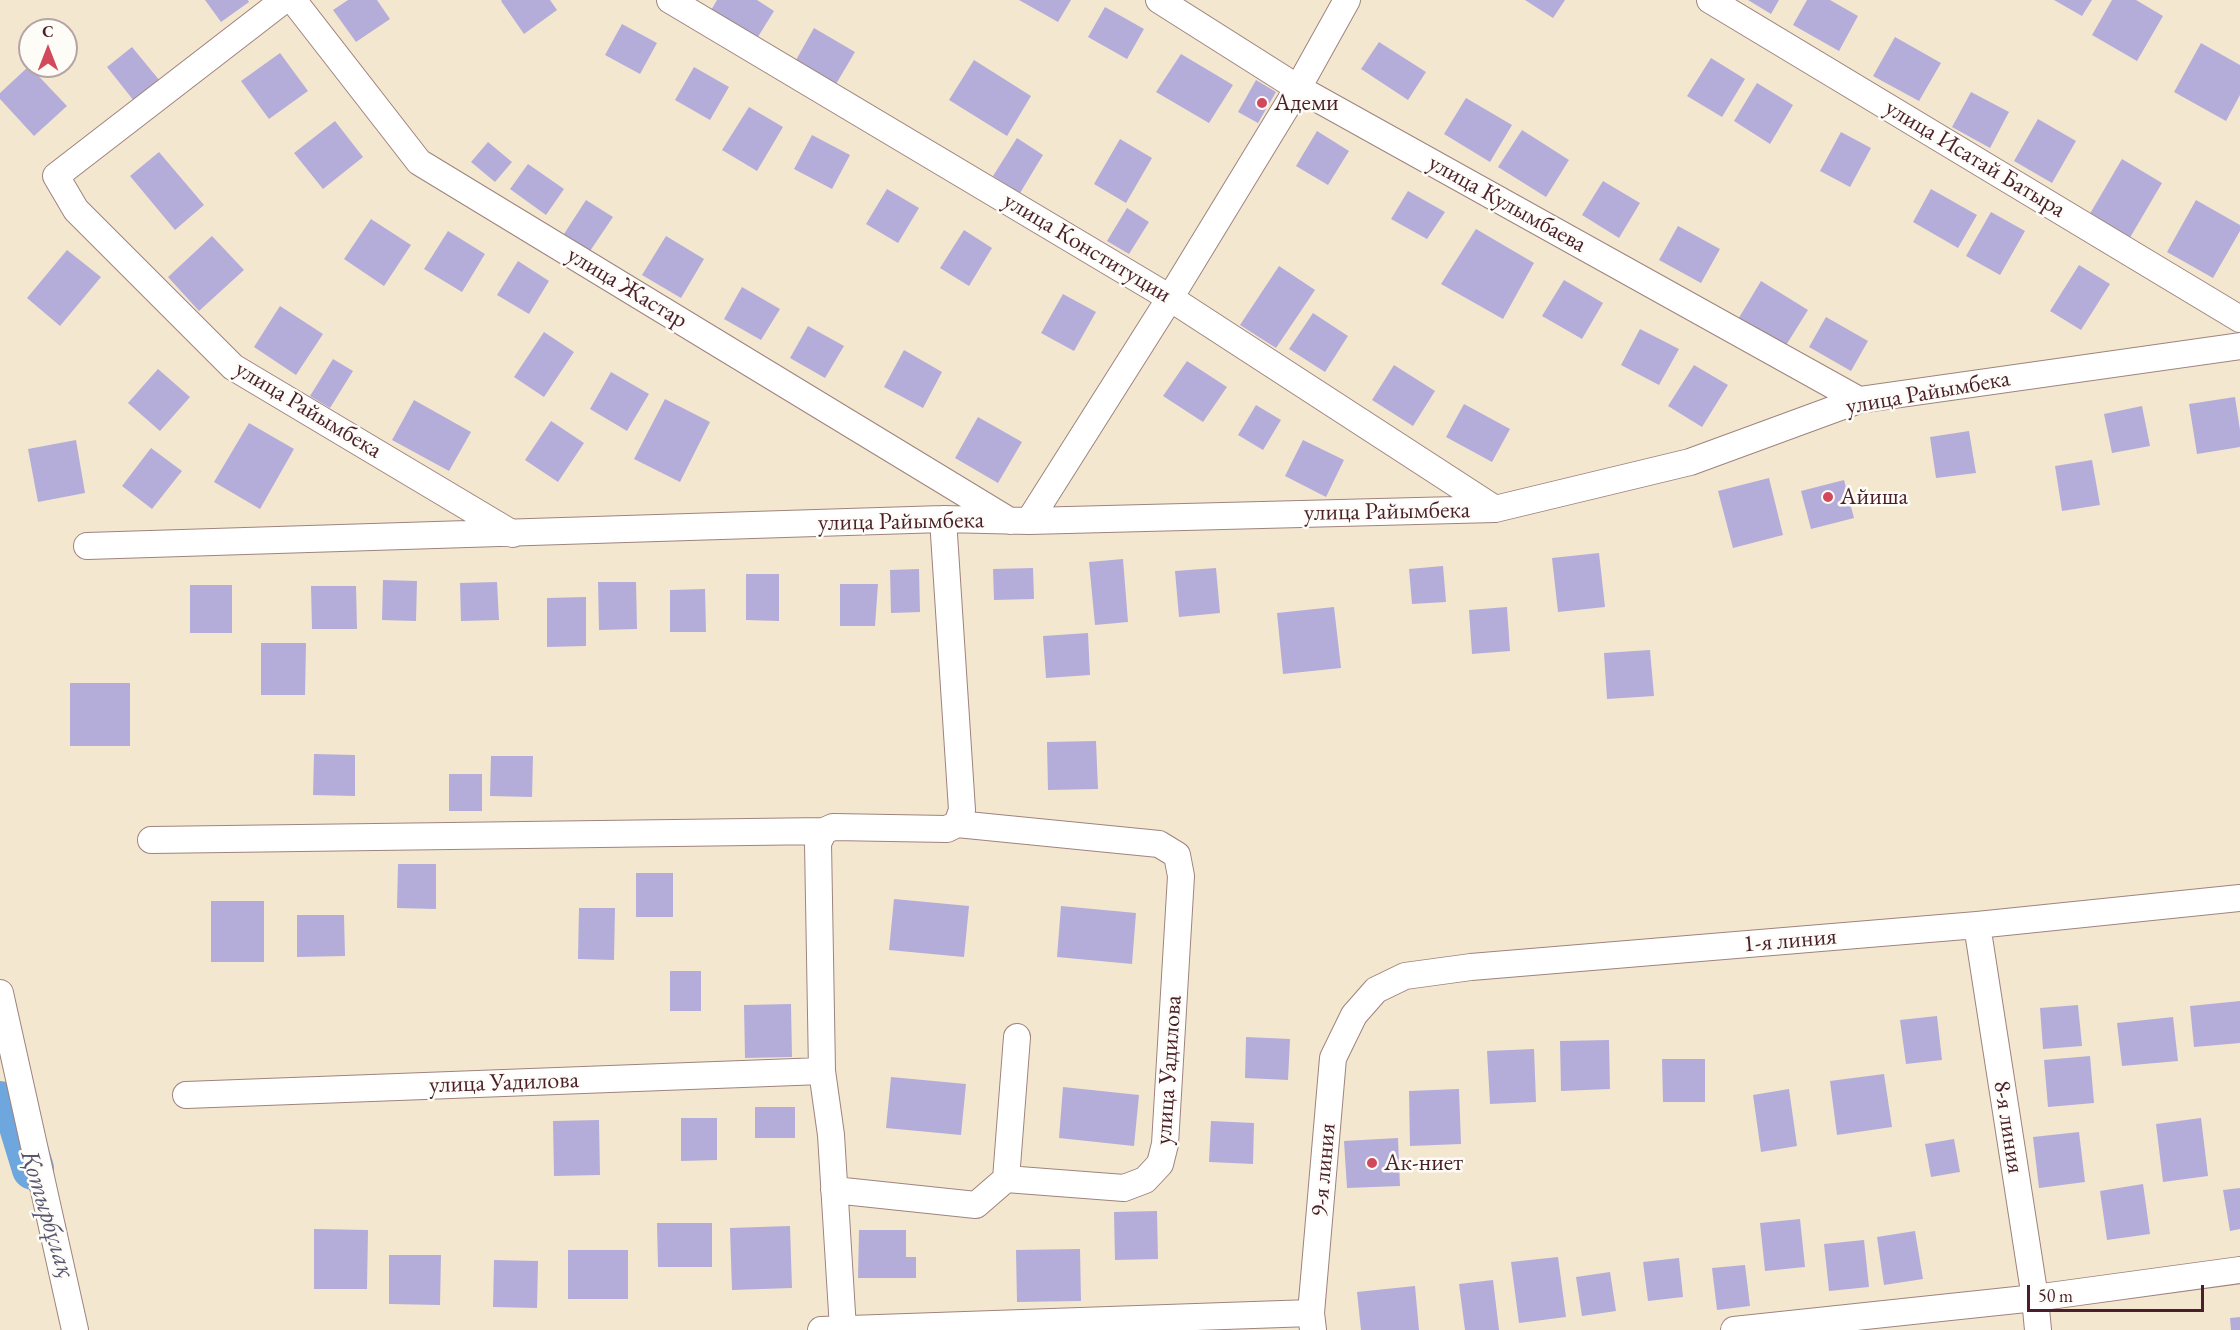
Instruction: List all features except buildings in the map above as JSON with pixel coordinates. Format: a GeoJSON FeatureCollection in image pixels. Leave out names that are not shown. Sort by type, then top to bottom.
{"type":"FeatureCollection","features":[{"type":"Feature","properties":{"kind":"street","name":"улица Райымбека"},"geometry":{"type":"LineString","coordinates":[[284,0],[56,177],[76,210],[233,367],[513,534]]}},
{"type":"Feature","properties":{"kind":"street","name":"улица Жастар"},"geometry":{"type":"LineString","coordinates":[[293,0],[419,162],[1020,521]]}},
{"type":"Feature","properties":{"kind":"street","name":"улица Конституции"},"geometry":{"type":"LineString","coordinates":[[670,0],[1170,298],[1496,509]]}},
{"type":"Feature","properties":{"kind":"street","name":"улица Кулымбаева"},"geometry":{"type":"LineString","coordinates":[[1159,0],[1298,88],[1859,400]]}},
{"type":"Feature","properties":{"kind":"street"},"geometry":{"type":"LineString","coordinates":[[1020,521],[1170,298],[1298,88],[1347,0]]}},
{"type":"Feature","properties":{"kind":"street","name":"улица Исатай Батыра"},"geometry":{"type":"LineString","coordinates":[[1710,0],[2240,319]]}},
{"type":"Feature","properties":{"kind":"street","name":"улица Райымбека"},"geometry":{"type":"LineString","coordinates":[[87,546],[943,519],[1020,521],[1496,509],[1690,462],[1859,400],[2240,346]]}},
{"type":"Feature","properties":{"kind":"street"},"geometry":{"type":"LineString","coordinates":[[943,519],[962,810],[957,824]]}},
{"type":"Feature","properties":{"kind":"street","name":"улица Уадилова"},"geometry":{"type":"LineString","coordinates":[[151,840],[824,831],[833,827],[845,826],[947,830],[957,824],[1159,844],[1177,855],[1181,876],[1165,1144],[1160,1164],[1145,1180],[1124,1188],[1006,1179]]}},
{"type":"Feature","properties":{"kind":"street"},"geometry":{"type":"LineString","coordinates":[[824,831],[818,843],[822,1071],[831,1135],[843,1329]]}},
{"type":"Feature","properties":{"kind":"street","name":"1-я линия"},"geometry":{"type":"LineString","coordinates":[[1354,1015],[1376,990],[1405,976],[1471,967],[1977,925],[2240,898]]}},
{"type":"Feature","properties":{"kind":"street","name":"8-я линия"},"geometry":{"type":"LineString","coordinates":[[1977,925],[2038,1330]]}},
{"type":"Feature","properties":{"kind":"street"},"geometry":{"type":"LineString","coordinates":[[0,993],[75,1330]]}},
{"type":"Feature","properties":{"kind":"street","name":"9-я линия"},"geometry":{"type":"LineString","coordinates":[[1312,1322],[1333,1058],[1354,1015]]}},
{"type":"Feature","properties":{"kind":"street"},"geometry":{"type":"LineString","coordinates":[[834,1190],[976,1205],[1006,1179],[1017,1037]]}},
{"type":"Feature","properties":{"kind":"street","name":"улица Уадилова"},"geometry":{"type":"LineString","coordinates":[[186,1095],[822,1071]]}},
{"type":"Feature","properties":{"kind":"street"},"geometry":{"type":"LineString","coordinates":[[1734,1330],[2035,1298],[2240,1270]]}},
{"type":"Feature","properties":{"kind":"street"},"geometry":{"type":"LineString","coordinates":[[821,1330],[1312,1322]]}},
{"type":"Feature","properties":{"kind":"waterway","name":"Қотырбұлақ"},"geometry":{"type":"LineString","coordinates":[[0,1102],[18,1120],[33,1169]]}},
{"type":"Feature","properties":{"kind":"place","name":"Адеми"},"geometry":{"type":"Point","coordinates":[1262,103]}},
{"type":"Feature","properties":{"kind":"place","name":"Айиша"},"geometry":{"type":"Point","coordinates":[1828,497]}},
{"type":"Feature","properties":{"kind":"place","name":"Ак-ниет"},"geometry":{"type":"Point","coordinates":[1372,1163]}}]}
